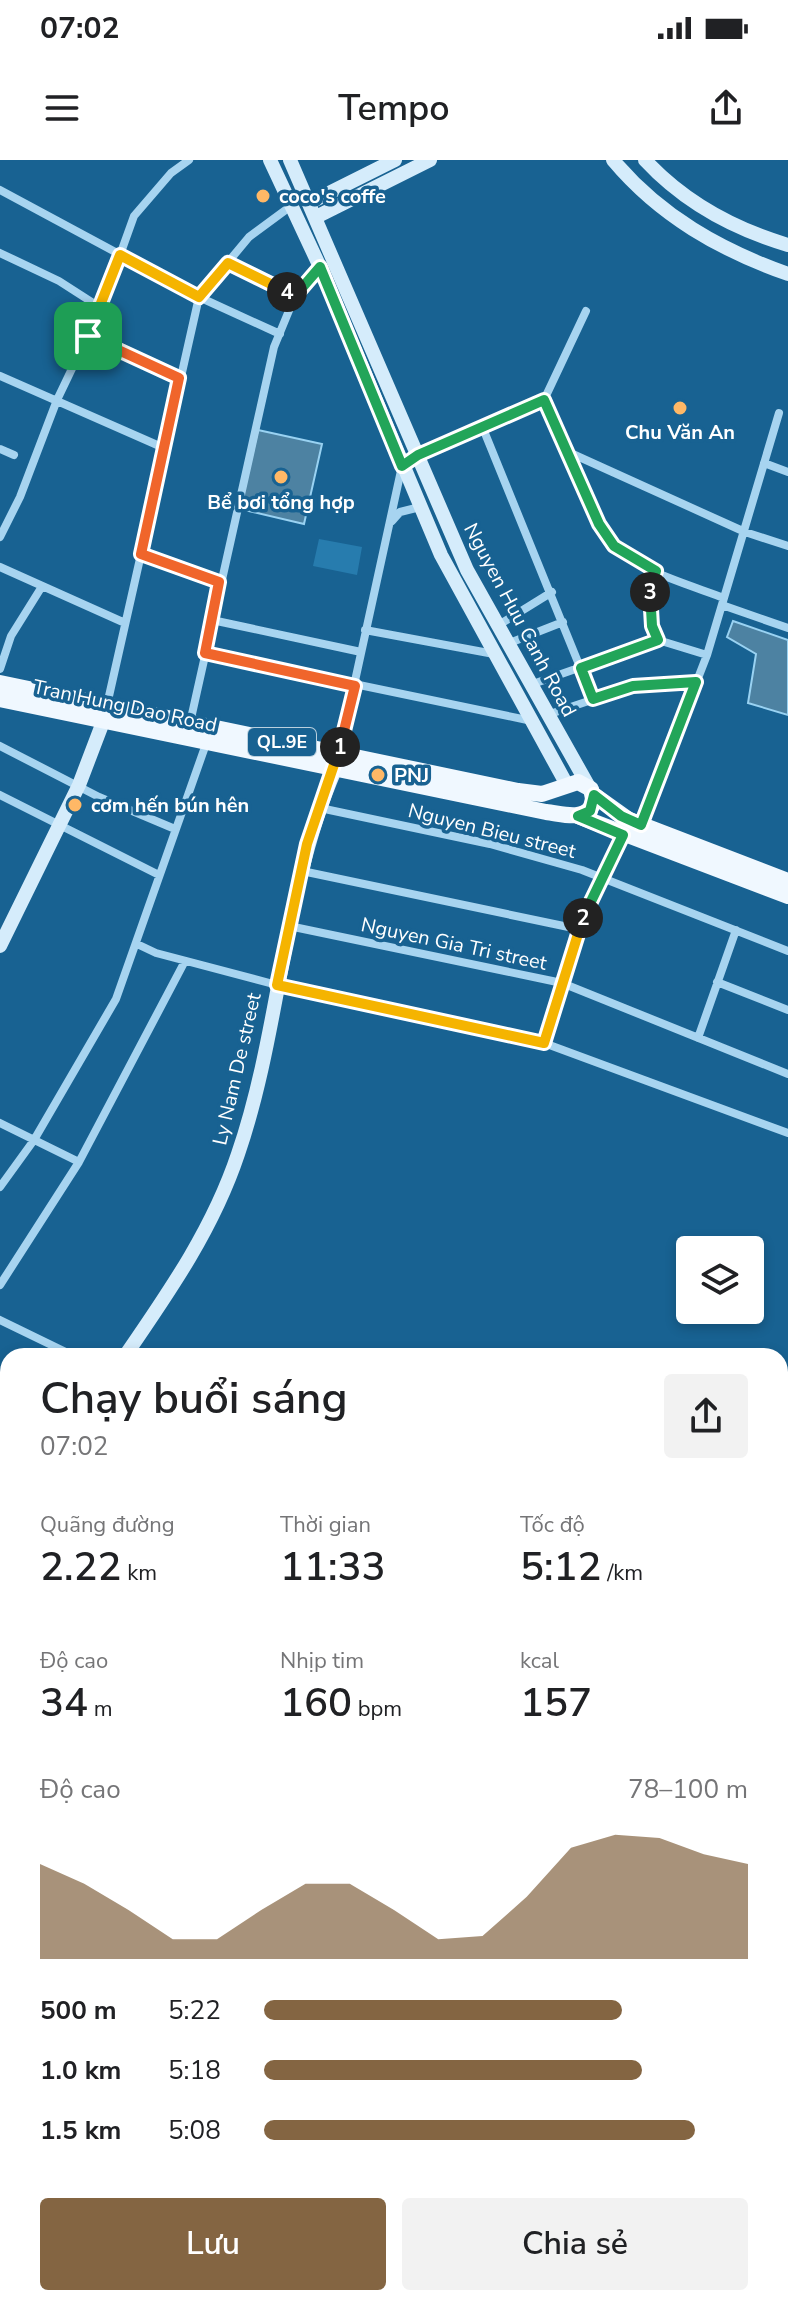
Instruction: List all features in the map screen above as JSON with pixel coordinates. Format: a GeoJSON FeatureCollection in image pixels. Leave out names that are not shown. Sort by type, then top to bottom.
{"type":"FeatureCollection","features":[{"type":"Feature","properties":{"kind":"main road","name":"Tran Hung Dao Road"},"geometry":{"type":"LineString","coordinates":[[0,683],[206,744],[542,794],[565,787]]}},
{"type":"Feature","properties":{"kind":"main road","name":"Tran Hung Dao Road"},"geometry":{"type":"LineString","coordinates":[[0,699],[190,723],[337,762],[575,816],[788,896]]}},
{"type":"Feature","properties":{"kind":"main road"},"geometry":{"type":"LineString","coordinates":[[591,791],[590,811],[575,816],[561,804],[565,787],[578,782],[591,791],[621,816],[788,881]]}},
{"type":"Feature","properties":{"kind":"street"},"geometry":{"type":"LineString","coordinates":[[0,537],[20,497],[57,400],[101,308],[134,216],[171,173],[189,160]]}},
{"type":"Feature","properties":{"kind":"street","name":"Nguyen Huu Canh Road"},"geometry":{"type":"LineString","coordinates":[[270,160],[320,267],[402,466],[453,579],[495,655],[591,791]]}},
{"type":"Feature","properties":{"kind":"street","name":"Nguyen Huu Canh Road"},"geometry":{"type":"LineString","coordinates":[[290,160],[438,502],[497,626],[530,685],[565,787]]}},
{"type":"Feature","properties":{"kind":"street"},"geometry":{"type":"LineString","coordinates":[[0,946],[79,785],[105,714],[199,297],[249,237],[291,206],[309,201],[395,160]]}},
{"type":"Feature","properties":{"kind":"street"},"geometry":{"type":"LineString","coordinates":[[316,217],[430,160]]}},
{"type":"Feature","properties":{"kind":"street"},"geometry":{"type":"LineString","coordinates":[[613,160],[632,182],[701,236],[788,274]]}},
{"type":"Feature","properties":{"kind":"street"},"geometry":{"type":"LineString","coordinates":[[645,160],[711,214],[756,235],[788,245]]}},
{"type":"Feature","properties":{"kind":"street"},"geometry":{"type":"LineString","coordinates":[[0,190],[199,297],[280,334]]}},
{"type":"Feature","properties":{"kind":"street"},"geometry":{"type":"LineString","coordinates":[[0,253],[59,281],[101,308]]}},
{"type":"Feature","properties":{"kind":"street"},"geometry":{"type":"LineString","coordinates":[[228,263],[295,296]]}},
{"type":"Feature","properties":{"kind":"street"},"geometry":{"type":"LineString","coordinates":[[190,723],[219,582],[280,334],[295,296],[320,267]]}},
{"type":"Feature","properties":{"kind":"street"},"geometry":{"type":"LineString","coordinates":[[337,762],[402,466],[418,455],[544,400],[586,311]]}},
{"type":"Feature","properties":{"kind":"street"},"geometry":{"type":"LineString","coordinates":[[88,336],[179,378]]}},
{"type":"Feature","properties":{"kind":"street"},"geometry":{"type":"LineString","coordinates":[[0,376],[164,448]]}},
{"type":"Feature","properties":{"kind":"street"},"geometry":{"type":"LineString","coordinates":[[544,400],[599,524],[614,546],[656,571],[788,628]]}},
{"type":"Feature","properties":{"kind":"street"},"geometry":{"type":"LineString","coordinates":[[641,825],[707,655],[779,413]]}},
{"type":"Feature","properties":{"kind":"street"},"geometry":{"type":"LineString","coordinates":[[482,426],[593,699]]}},
{"type":"Feature","properties":{"kind":"street"},"geometry":{"type":"LineString","coordinates":[[0,449],[14,455]]}},
{"type":"Feature","properties":{"kind":"street"},"geometry":{"type":"LineString","coordinates":[[566,451],[745,532],[788,546]]}},
{"type":"Feature","properties":{"kind":"street"},"geometry":{"type":"LineString","coordinates":[[764,463],[788,472]]}},
{"type":"Feature","properties":{"kind":"street"},"geometry":{"type":"LineString","coordinates":[[388,529],[400,512],[438,502]]}},
{"type":"Feature","properties":{"kind":"street"},"geometry":{"type":"LineString","coordinates":[[141,554],[219,582]]}},
{"type":"Feature","properties":{"kind":"street"},"geometry":{"type":"LineString","coordinates":[[0,567],[41,588],[125,623]]}},
{"type":"Feature","properties":{"kind":"street"},"geometry":{"type":"LineString","coordinates":[[656,571],[649,602],[652,626],[658,640]]}},
{"type":"Feature","properties":{"kind":"street"},"geometry":{"type":"LineString","coordinates":[[0,669],[11,636],[41,588]]}},
{"type":"Feature","properties":{"kind":"street"},"geometry":{"type":"LineString","coordinates":[[497,626],[552,592]]}},
{"type":"Feature","properties":{"kind":"street"},"geometry":{"type":"LineString","coordinates":[[212,620],[361,652]]}},
{"type":"Feature","properties":{"kind":"street"},"geometry":{"type":"LineString","coordinates":[[507,644],[563,622]]}},
{"type":"Feature","properties":{"kind":"street"},"geometry":{"type":"LineString","coordinates":[[365,630],[495,655]]}},
{"type":"Feature","properties":{"kind":"street"},"geometry":{"type":"LineString","coordinates":[[530,685],[658,640],[707,655]]}},
{"type":"Feature","properties":{"kind":"street"},"geometry":{"type":"LineString","coordinates":[[205,653],[355,686],[540,718],[633,686],[696,682]]}},
{"type":"Feature","properties":{"kind":"street"},"geometry":{"type":"LineString","coordinates":[[0,1187],[34,1140],[116,999],[206,744]]}},
{"type":"Feature","properties":{"kind":"street"},"geometry":{"type":"LineString","coordinates":[[0,746],[175,829]]}},
{"type":"Feature","properties":{"kind":"street","name":"Ly Nam De street"},"geometry":{"type":"LineString","coordinates":[[131,1348],[174,1286],[222,1198],[253,1103],[289,926],[318,807],[337,762]]}},
{"type":"Feature","properties":{"kind":"street"},"geometry":{"type":"LineString","coordinates":[[0,795],[61,823],[159,875]]}},
{"type":"Feature","properties":{"kind":"street","name":"Nguyen Bieu street"},"geometry":{"type":"LineString","coordinates":[[318,807],[490,844],[602,877],[788,951]]}},
{"type":"Feature","properties":{"kind":"street"},"geometry":{"type":"LineString","coordinates":[[544,1043],[578,929],[623,835]]}},
{"type":"Feature","properties":{"kind":"street"},"geometry":{"type":"LineString","coordinates":[[302,871],[578,929]]}},
{"type":"Feature","properties":{"kind":"street","name":"Nguyen Gia Tri street"},"geometry":{"type":"LineString","coordinates":[[289,926],[562,983],[788,1074]]}},
{"type":"Feature","properties":{"kind":"street"},"geometry":{"type":"LineString","coordinates":[[698,1038],[736,930]]}},
{"type":"Feature","properties":{"kind":"street"},"geometry":{"type":"LineString","coordinates":[[137,944],[185,961],[277,985],[544,1043],[788,1133]]}},
{"type":"Feature","properties":{"kind":"street"},"geometry":{"type":"LineString","coordinates":[[0,1285],[79,1162],[185,961]]}},
{"type":"Feature","properties":{"kind":"street"},"geometry":{"type":"LineString","coordinates":[[717,982],[788,1010]]}},
{"type":"Feature","properties":{"kind":"street"},"geometry":{"type":"LineString","coordinates":[[0,1123],[79,1162]]}},
{"type":"Feature","properties":{"kind":"street"},"geometry":{"type":"LineString","coordinates":[[0,1320],[58,1348]]}},
{"type":"Feature","properties":{"kind":"shaded area","name":"Bể bơi tổng hợp"},"geometry":{"type":"Polygon","coordinates":[[[258,430],[322,444],[304,524],[240,509],[258,430]]]}},
{"type":"Feature","properties":{"kind":"shaded area"},"geometry":{"type":"Polygon","coordinates":[[[319,539],[362,547],[357,575],[313,566],[319,539]]]}},
{"type":"Feature","properties":{"kind":"shaded area"},"geometry":{"type":"Polygon","coordinates":[[[733,621],[788,640],[788,715],[748,703],[756,654],[727,637],[733,621]]]}},
{"type":"Feature","properties":{"kind":"place","name":"coco's coffe"},"geometry":{"type":"Point","coordinates":[263,196]}},
{"type":"Feature","properties":{"kind":"place","name":"Chu Văn An"},"geometry":{"type":"Point","coordinates":[680,408]}},
{"type":"Feature","properties":{"kind":"place","name":"Bể bơi tổng hợp"},"geometry":{"type":"Point","coordinates":[281,477]}},
{"type":"Feature","properties":{"kind":"place","name":"PNJ"},"geometry":{"type":"Point","coordinates":[378,775]}},
{"type":"Feature","properties":{"kind":"place","name":"cơm hến bún hên"},"geometry":{"type":"Point","coordinates":[75,805]}},
{"type":"Feature","properties":{"kind":"route"},"geometry":{"type":"LineString","coordinates":[[120,255],[199,297],[228,263],[295,296],[320,267],[402,466],[418,455],[544,400],[599,524],[614,546],[656,571],[649,602],[652,626],[658,640],[581,668],[593,699],[633,686],[696,682],[641,825],[621,816],[594,795],[590,811],[578,816],[623,835],[578,929],[544,1043],[277,985],[307,844],[318,807],[335,770],[355,686],[205,653],[219,582],[141,554],[179,378],[88,336],[120,255]]}}]}
